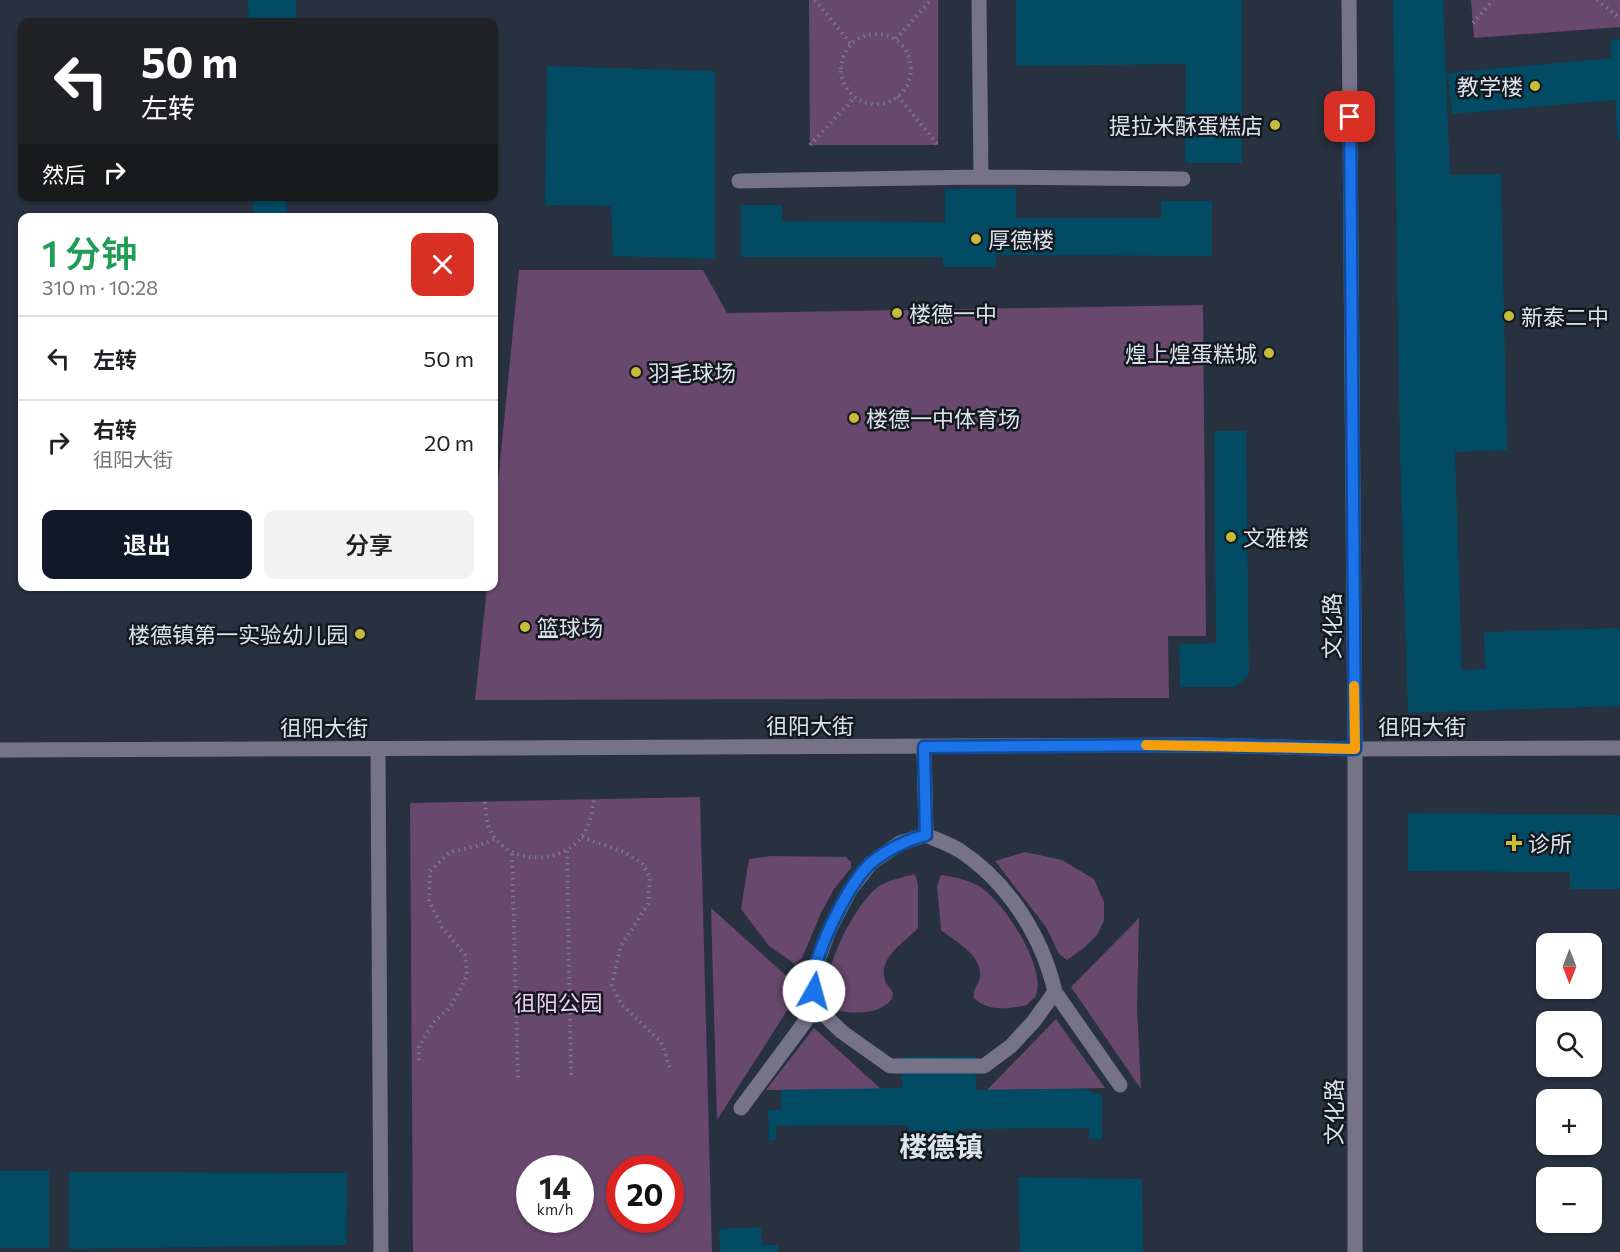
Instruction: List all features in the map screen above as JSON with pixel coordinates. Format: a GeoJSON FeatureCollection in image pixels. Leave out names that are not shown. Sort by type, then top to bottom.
{"type":"FeatureCollection","features":[{"type":"Feature","properties":{"kind":"street"},"geometry":{"type":"LineString","coordinates":[[979,0],[981,177]]}},
{"type":"Feature","properties":{"kind":"street","name":"文化路"},"geometry":{"type":"LineString","coordinates":[[1349,0],[1355,749],[1355,1252]]}},
{"type":"Feature","properties":{"kind":"street"},"geometry":{"type":"LineString","coordinates":[[739,181],[981,177],[1183,179]]}},
{"type":"Feature","properties":{"kind":"street","name":"徂阳大街"},"geometry":{"type":"LineString","coordinates":[[0,750],[1203,745],[1355,749],[1620,748]]}},
{"type":"Feature","properties":{"kind":"street"},"geometry":{"type":"LineString","coordinates":[[924,747],[926,835]]}},
{"type":"Feature","properties":{"kind":"street"},"geometry":{"type":"LineString","coordinates":[[378,750],[381,1252]]}},
{"type":"Feature","properties":{"kind":"street"},"geometry":{"type":"LineString","coordinates":[[1055,992],[1034,1021],[1011,1046],[984,1066],[890,1066],[842,1032],[816,1007],[813,974],[829,930],[850,891],[871,863],[900,843],[926,835],[958,849],[990,873],[1025,918],[1049,968],[1055,992],[1120,1085]]}},
{"type":"Feature","properties":{"kind":"street"},"geometry":{"type":"LineString","coordinates":[[741,1108],[816,1007]]}},
{"type":"Feature","properties":{"kind":"path"},"geometry":{"type":"LineString","coordinates":[[815,0],[851,44]]}},
{"type":"Feature","properties":{"kind":"path"},"geometry":{"type":"LineString","coordinates":[[896,39],[931,0]]}},
{"type":"Feature","properties":{"kind":"path"},"geometry":{"type":"LineString","coordinates":[[1473,23],[1493,0]]}},
{"type":"Feature","properties":{"kind":"path"},"geometry":{"type":"LineString","coordinates":[[1597,0],[1620,18]]}},
{"type":"Feature","properties":{"kind":"path"},"geometry":{"type":"LineString","coordinates":[[873,34],[885,34],[896,39],[904,46],[912,67],[911,78],[906,88],[888,102],[877,104],[855,97],[847,88],[842,77],[841,65],[844,53],[851,44],[861,37],[873,34]]}},
{"type":"Feature","properties":{"kind":"path"},"geometry":{"type":"LineString","coordinates":[[898,96],[938,145]]}},
{"type":"Feature","properties":{"kind":"path"},"geometry":{"type":"LineString","coordinates":[[810,145],[855,97]]}},
{"type":"Feature","properties":{"kind":"path"},"geometry":{"type":"LineString","coordinates":[[485,802],[488,824],[495,839],[512,854],[539,858],[567,851],[582,837],[591,818],[594,799]]}},
{"type":"Feature","properties":{"kind":"path"},"geometry":{"type":"LineString","coordinates":[[582,837],[624,852],[642,863],[650,877],[648,904],[620,948],[612,985],[621,1004],[661,1042],[671,1070]]}},
{"type":"Feature","properties":{"kind":"path"},"geometry":{"type":"LineString","coordinates":[[419,1060],[419,1047],[433,1023],[451,1006],[467,976],[465,955],[442,927],[429,901],[430,871],[450,852],[495,839]]}},
{"type":"Feature","properties":{"kind":"path"},"geometry":{"type":"LineString","coordinates":[[567,851],[571,1077]]}},
{"type":"Feature","properties":{"kind":"path"},"geometry":{"type":"LineString","coordinates":[[512,854],[518,1077]]}},
{"type":"Feature","properties":{"kind":"green space"},"geometry":{"type":"Polygon","coordinates":[[[809,0],[938,0],[938,145],[810,145],[809,0]]]}},
{"type":"Feature","properties":{"kind":"green space"},"geometry":{"type":"Polygon","coordinates":[[[1471,0],[1620,0],[1620,27],[1474,38],[1471,0]]]}},
{"type":"Feature","properties":{"kind":"green space","name":"楼德一中体育场"},"geometry":{"type":"Polygon","coordinates":[[[519,270],[703,270],[727,313],[1203,305],[1206,636],[1168,636],[1169,698],[475,700],[487,591],[498,591],[498,482],[519,270]]]}},
{"type":"Feature","properties":{"kind":"green space","name":"徂阳公园"},"geometry":{"type":"Polygon","coordinates":[[[700,797],[712,1252],[413,1252],[410,803],[700,797]]]}},
{"type":"Feature","properties":{"kind":"green space"},"geometry":{"type":"Polygon","coordinates":[[[1025,852],[1062,860],[1094,879],[1104,902],[1104,921],[1097,935],[1067,960],[1059,954],[1046,927],[995,861],[1025,852]]]}},
{"type":"Feature","properties":{"kind":"green space"},"geometry":{"type":"Polygon","coordinates":[[[771,856],[846,857],[851,862],[851,868],[834,889],[821,913],[802,958],[795,964],[769,946],[741,909],[749,859],[771,856]]]}},
{"type":"Feature","properties":{"kind":"green space"},"geometry":{"type":"Polygon","coordinates":[[[915,874],[918,885],[918,928],[900,944],[885,964],[886,982],[893,993],[892,999],[881,1008],[868,1012],[840,1011],[830,1001],[829,973],[841,939],[850,922],[870,894],[879,886],[915,874]]]}},
{"type":"Feature","properties":{"kind":"green space"},"geometry":{"type":"Polygon","coordinates":[[[941,875],[977,885],[998,903],[1009,917],[1020,934],[1035,967],[1038,982],[1036,995],[1027,1005],[992,1007],[974,998],[980,976],[977,961],[966,949],[941,930],[937,886],[941,875]]]}},
{"type":"Feature","properties":{"kind":"green space"},"geometry":{"type":"Polygon","coordinates":[[[711,908],[801,989],[717,1120],[711,908]]]}},
{"type":"Feature","properties":{"kind":"green space"},"geometry":{"type":"Polygon","coordinates":[[[1139,918],[1137,1009],[1141,1089],[1071,987],[1139,918]]]}},
{"type":"Feature","properties":{"kind":"green space"},"geometry":{"type":"Polygon","coordinates":[[[1056,1019],[1105,1088],[987,1090],[1056,1019]]]}},
{"type":"Feature","properties":{"kind":"green space"},"geometry":{"type":"Polygon","coordinates":[[[814,1028],[881,1089],[766,1090],[814,1028]]]}},
{"type":"Feature","properties":{"kind":"building"},"geometry":{"type":"Polygon","coordinates":[[[248,0],[296,0],[296,18],[249,18],[248,0]]]}},
{"type":"Feature","properties":{"kind":"building"},"geometry":{"type":"Polygon","coordinates":[[[1016,0],[1242,0],[1242,163],[1185,163],[1186,64],[1016,66],[1016,0]]]}},
{"type":"Feature","properties":{"kind":"building"},"geometry":{"type":"Polygon","coordinates":[[[1393,0],[1443,0],[1450,175],[1501,174],[1507,450],[1455,452],[1462,670],[1485,669],[1484,632],[1620,628],[1620,706],[1408,713],[1400,454],[1393,0]]]}},
{"type":"Feature","properties":{"kind":"building","name":"教学楼"},"geometry":{"type":"Polygon","coordinates":[[[1620,39],[1620,141],[1618,141],[1615,100],[1452,114],[1448,73],[1611,58],[1610,40],[1620,39]]]}},
{"type":"Feature","properties":{"kind":"building"},"geometry":{"type":"Polygon","coordinates":[[[547,66],[715,71],[715,259],[613,256],[611,206],[545,205],[547,66]]]}},
{"type":"Feature","properties":{"kind":"building","name":"厚德楼"},"geometry":{"type":"Polygon","coordinates":[[[945,189],[1016,189],[1016,218],[1161,218],[1161,201],[1212,201],[1212,256],[996,255],[996,267],[943,267],[943,257],[741,257],[741,205],[782,205],[782,221],[945,222],[945,189]]]}},
{"type":"Feature","properties":{"kind":"building"},"geometry":{"type":"Polygon","coordinates":[[[253,201],[286,201],[287,213],[253,213],[253,201]]]}},
{"type":"Feature","properties":{"kind":"building","name":"文雅楼"},"geometry":{"type":"Polygon","coordinates":[[[1214,431],[1246,431],[1249,675],[1235,687],[1180,687],[1179,644],[1216,643],[1214,431]]]}},
{"type":"Feature","properties":{"kind":"building","name":"诊所"},"geometry":{"type":"Polygon","coordinates":[[[1408,813],[1620,815],[1620,889],[1570,889],[1570,872],[1408,871],[1408,813]]]}},
{"type":"Feature","properties":{"kind":"building"},"geometry":{"type":"Polygon","coordinates":[[[975,1056],[976,1090],[1085,1089],[1102,1096],[1102,1139],[1089,1139],[1089,1128],[957,1129],[958,1156],[909,1156],[909,1125],[776,1126],[776,1140],[769,1141],[768,1110],[781,1110],[781,1090],[902,1088],[902,1057],[975,1056]]]}},
{"type":"Feature","properties":{"kind":"building"},"geometry":{"type":"Polygon","coordinates":[[[0,1171],[49,1171],[49,1248],[0,1248],[0,1171]]]}},
{"type":"Feature","properties":{"kind":"building"},"geometry":{"type":"Polygon","coordinates":[[[69,1172],[347,1173],[346,1245],[69,1249],[69,1172]]]}},
{"type":"Feature","properties":{"kind":"building"},"geometry":{"type":"Polygon","coordinates":[[[1018,1177],[1142,1179],[1143,1252],[1020,1252],[1018,1177]]]}},
{"type":"Feature","properties":{"kind":"building"},"geometry":{"type":"Polygon","coordinates":[[[761,1227],[762,1245],[778,1245],[778,1252],[720,1252],[719,1229],[761,1227]]]}},
{"type":"Feature","properties":{"kind":"slow traffic"},"geometry":{"type":"LineString","coordinates":[[1146,745],[1355,749],[1354,686]]}},
{"type":"Feature","properties":{"kind":"place","name":"教学楼"},"geometry":{"type":"Point","coordinates":[1535,86]}},
{"type":"Feature","properties":{"kind":"place","name":"提拉米酥蛋糕店"},"geometry":{"type":"Point","coordinates":[1275,125]}},
{"type":"Feature","properties":{"kind":"place","name":"厚德楼"},"geometry":{"type":"Point","coordinates":[976,239]}},
{"type":"Feature","properties":{"kind":"place","name":"楼德一中"},"geometry":{"type":"Point","coordinates":[897,313]}},
{"type":"Feature","properties":{"kind":"place","name":"新泰二中"},"geometry":{"type":"Point","coordinates":[1509,316]}},
{"type":"Feature","properties":{"kind":"place","name":"煌上煌蛋糕城"},"geometry":{"type":"Point","coordinates":[1269,353]}},
{"type":"Feature","properties":{"kind":"place","name":"羽毛球场"},"geometry":{"type":"Point","coordinates":[636,372]}},
{"type":"Feature","properties":{"kind":"place","name":"楼德一中体育场"},"geometry":{"type":"Point","coordinates":[854,418]}},
{"type":"Feature","properties":{"kind":"place","name":"文雅楼"},"geometry":{"type":"Point","coordinates":[1231,537]}},
{"type":"Feature","properties":{"kind":"place","name":"篮球场"},"geometry":{"type":"Point","coordinates":[525,627]}},
{"type":"Feature","properties":{"kind":"place","name":"楼德镇第一实验幼儿园"},"geometry":{"type":"Point","coordinates":[360,634]}},
{"type":"Feature","properties":{"kind":"place","name":"诊所"},"geometry":{"type":"Point","coordinates":[1514,843]}},
{"type":"Feature","properties":{"kind":"district","name":"楼德镇"},"geometry":{"type":"Point","coordinates":[941,1146]}},
{"type":"Feature","properties":{"kind":"route"},"geometry":{"type":"LineString","coordinates":[[814,991],[813,974],[829,930],[850,891],[871,863],[900,843],[926,835],[924,747],[1203,745],[1355,749],[1350,117]]}}]}
